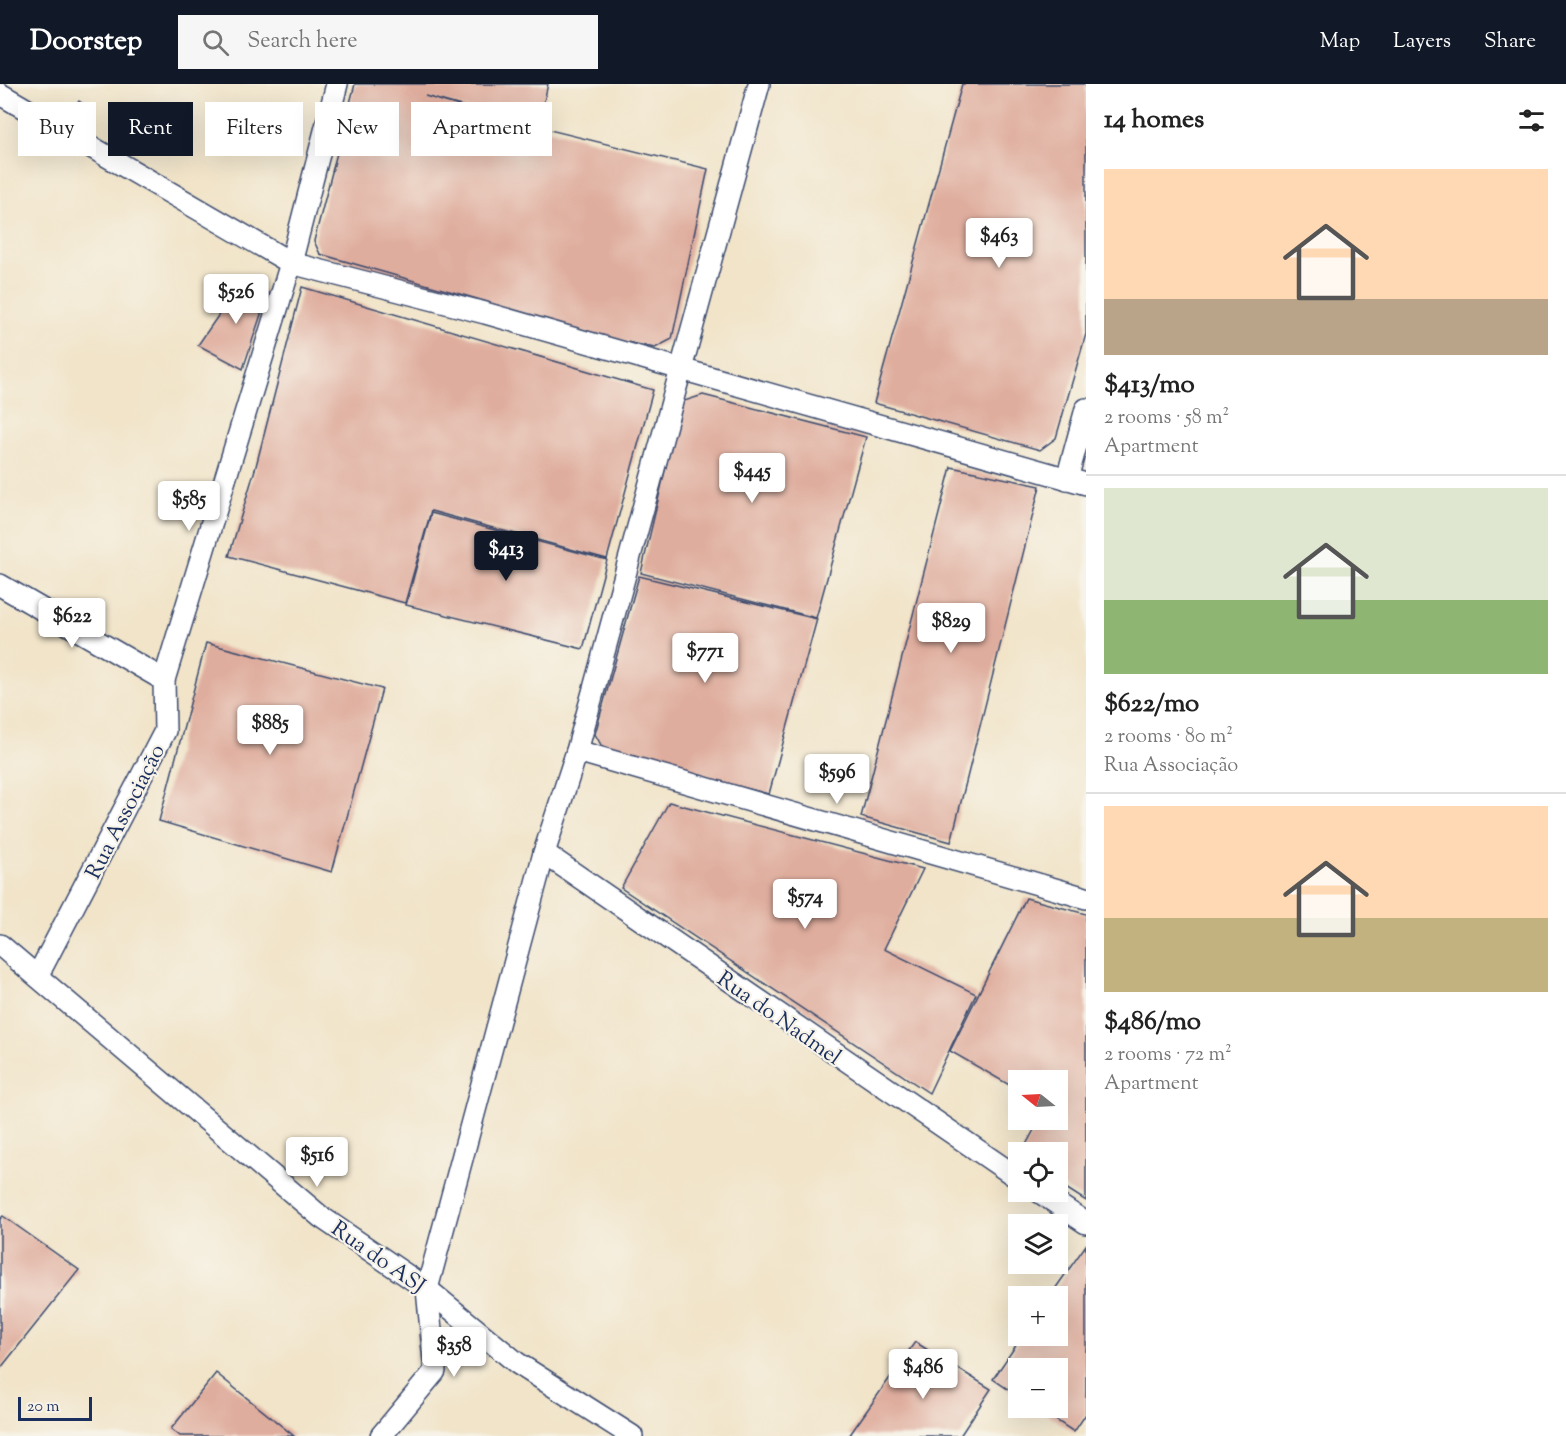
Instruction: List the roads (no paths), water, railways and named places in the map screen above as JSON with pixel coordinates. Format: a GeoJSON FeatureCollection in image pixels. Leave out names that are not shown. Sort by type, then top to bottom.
{"type":"FeatureCollection","features":[{"type":"Feature","properties":{"kind":"street","name":"Rua Associação"},"geometry":{"type":"LineString","coordinates":[[38,975],[165,731],[164,680],[291,263],[338,84]]}},
{"type":"Feature","properties":{"kind":"street"},"geometry":{"type":"LineString","coordinates":[[381,1436],[435,1371],[427,1289],[544,853],[577,751],[759,84]]}},
{"type":"Feature","properties":{"kind":"street"},"geometry":{"type":"LineString","coordinates":[[0,94],[291,263],[485,313],[1077,482],[1086,409]]}},
{"type":"Feature","properties":{"kind":"street"},"geometry":{"type":"LineString","coordinates":[[0,585],[164,680]]}},
{"type":"Feature","properties":{"kind":"street"},"geometry":{"type":"LineString","coordinates":[[577,751],[1086,898]]}},
{"type":"Feature","properties":{"kind":"street","name":"Rua do Nadmel"},"geometry":{"type":"LineString","coordinates":[[544,853],[1008,1171]]}},
{"type":"Feature","properties":{"kind":"street","name":"Rua do ASJ"},"geometry":{"type":"LineString","coordinates":[[0,945],[321,1217],[427,1289],[517,1364],[632,1436]]}},
{"type":"Feature","properties":{"kind":"street"},"geometry":{"type":"LineString","coordinates":[[1054,1202],[1086,1223]]}}]}
